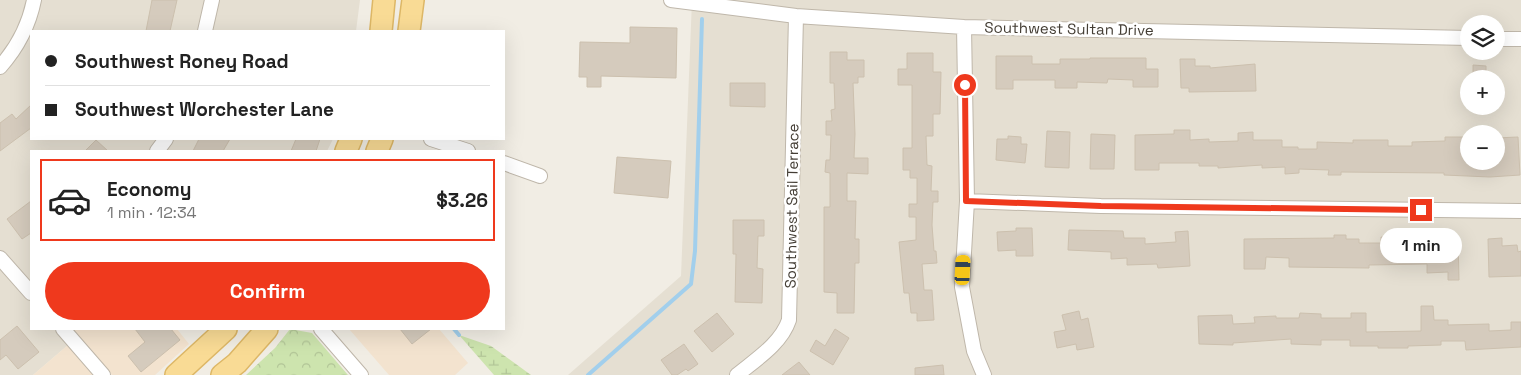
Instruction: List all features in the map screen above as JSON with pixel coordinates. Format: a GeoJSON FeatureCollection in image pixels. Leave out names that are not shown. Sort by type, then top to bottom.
{"type":"FeatureCollection","features":[{"type":"Feature","properties":{"kind":"main road"},"geometry":{"type":"LineString","coordinates":[[381,30],[384,0]]}},
{"type":"Feature","properties":{"kind":"main road"},"geometry":{"type":"LineString","coordinates":[[409,30],[414,0]]}},
{"type":"Feature","properties":{"kind":"main road"},"geometry":{"type":"LineString","coordinates":[[176,375],[225,330]]}},
{"type":"Feature","properties":{"kind":"main road"},"geometry":{"type":"LineString","coordinates":[[222,375],[237,363],[266,330]]}},
{"type":"Feature","properties":{"kind":"street"},"geometry":{"type":"LineString","coordinates":[[0,67],[13,52],[31,14],[34,0]]}},
{"type":"Feature","properties":{"kind":"street"},"geometry":{"type":"LineString","coordinates":[[205,30],[212,0]]}},
{"type":"Feature","properties":{"kind":"street","name":"Southwest Sultan Drive"},"geometry":{"type":"LineString","coordinates":[[671,0],[796,16],[964,27],[1460,38]]}},
{"type":"Feature","properties":{"kind":"street","name":"Southwest Sail Terrace"},"geometry":{"type":"LineString","coordinates":[[737,375],[786,331],[789,320],[796,16]]}},
{"type":"Feature","properties":{"kind":"street"},"geometry":{"type":"LineString","coordinates":[[964,27],[966,201],[962,287],[974,350],[984,375]]}},
{"type":"Feature","properties":{"kind":"street"},"geometry":{"type":"LineString","coordinates":[[1505,39],[1521,40]]}},
{"type":"Feature","properties":{"kind":"street"},"geometry":{"type":"LineString","coordinates":[[433,140],[465,150]]}},
{"type":"Feature","properties":{"kind":"street"},"geometry":{"type":"LineString","coordinates":[[505,164],[540,176]]}},
{"type":"Feature","properties":{"kind":"street"},"geometry":{"type":"LineString","coordinates":[[966,201],[1101,206],[1521,211]]}},
{"type":"Feature","properties":{"kind":"street"},"geometry":{"type":"LineString","coordinates":[[0,258],[29,285]]}},
{"type":"Feature","properties":{"kind":"street"},"geometry":{"type":"LineString","coordinates":[[64,330],[103,375]]}},
{"type":"Feature","properties":{"kind":"street"},"geometry":{"type":"LineString","coordinates":[[322,330],[361,375]]}},
{"type":"Feature","properties":{"kind":"shaded area"},"geometry":{"type":"Polygon","coordinates":[[[0,0],[360,0],[356,30],[30,30],[30,140],[332,140],[328,150],[30,150],[30,330],[55,330],[68,345],[33,375],[0,375],[0,0]]]}},
{"type":"Feature","properties":{"kind":"shaded area"},"geometry":{"type":"Polygon","coordinates":[[[692,0],[1521,0],[1521,375],[568,375],[681,276],[692,0]]]}},
{"type":"Feature","properties":{"kind":"shaded area"},"geometry":{"type":"Polygon","coordinates":[[[72,330],[178,330],[189,344],[155,375],[112,375],[72,330]]]}},
{"type":"Feature","properties":{"kind":"shaded area"},"geometry":{"type":"Polygon","coordinates":[[[350,330],[440,330],[468,363],[455,375],[389,375],[350,330]]]}},
{"type":"Feature","properties":{"kind":"shaded area"},"geometry":{"type":"Polygon","coordinates":[[[68,345],[95,375],[33,375],[68,345]]]}},
{"type":"Feature","properties":{"kind":"green space"},"geometry":{"type":"Polygon","coordinates":[[[289,330],[312,333],[348,375],[246,375],[275,348],[289,330]]]}},
{"type":"Feature","properties":{"kind":"green space"},"geometry":{"type":"Polygon","coordinates":[[[459,335],[491,346],[531,375],[494,375],[459,335]]]}},
{"type":"Feature","properties":{"kind":"building"},"geometry":{"type":"Polygon","coordinates":[[[152,0],[177,0],[170,30],[146,30],[152,0]]]}},
{"type":"Feature","properties":{"kind":"building"},"geometry":{"type":"Polygon","coordinates":[[[630,27],[677,28],[676,78],[601,76],[601,87],[587,87],[587,77],[579,77],[580,42],[630,43],[630,27]]]}},
{"type":"Feature","properties":{"kind":"building"},"geometry":{"type":"Polygon","coordinates":[[[830,52],[847,52],[847,60],[864,60],[864,77],[858,77],[858,83],[853,83],[854,158],[868,158],[868,174],[847,173],[847,201],[856,201],[855,239],[859,239],[859,263],[855,263],[854,313],[837,313],[837,293],[824,292],[824,207],[830,207],[830,173],[825,172],[826,160],[830,160],[831,135],[826,135],[826,121],[832,121],[831,110],[835,109],[834,83],[830,83],[830,52]]]}},
{"type":"Feature","properties":{"kind":"building"},"geometry":{"type":"Polygon","coordinates":[[[907,53],[933,53],[933,72],[941,72],[940,114],[933,114],[933,136],[926,136],[927,165],[932,166],[931,191],[938,191],[938,202],[933,202],[932,225],[937,263],[922,264],[924,290],[932,290],[934,320],[917,321],[917,313],[911,313],[909,293],[904,293],[899,242],[916,240],[916,217],[909,217],[909,204],[917,204],[917,178],[910,178],[910,170],[903,170],[903,148],[912,148],[912,85],[898,85],[898,69],[907,69],[907,53]]]}},
{"type":"Feature","properties":{"kind":"building"},"geometry":{"type":"Polygon","coordinates":[[[996,56],[1032,56],[1032,64],[1060,64],[1060,59],[1146,58],[1146,69],[1158,69],[1158,87],[1133,87],[1133,80],[1108,79],[1107,83],[1077,82],[1077,88],[1055,88],[1055,80],[1013,80],[1013,89],[996,89],[996,56]]]}},
{"type":"Feature","properties":{"kind":"building"},"geometry":{"type":"Polygon","coordinates":[[[1180,59],[1195,59],[1195,66],[1210,66],[1210,68],[1255,64],[1256,91],[1189,92],[1189,88],[1181,88],[1180,59]]]}},
{"type":"Feature","properties":{"kind":"building"},"geometry":{"type":"Polygon","coordinates":[[[1473,65],[1486,66],[1486,70],[1473,70],[1473,65]]]}},
{"type":"Feature","properties":{"kind":"building"},"geometry":{"type":"Polygon","coordinates":[[[730,83],[765,83],[765,107],[730,106],[730,83]]]}},
{"type":"Feature","properties":{"kind":"building"},"geometry":{"type":"Polygon","coordinates":[[[30,106],[30,129],[0,151],[0,123],[12,114],[16,119],[30,106]]]}},
{"type":"Feature","properties":{"kind":"building"},"geometry":{"type":"Polygon","coordinates":[[[1174,130],[1190,130],[1190,140],[1209,139],[1209,142],[1238,141],[1238,133],[1253,132],[1253,140],[1282,140],[1282,147],[1298,147],[1298,149],[1317,149],[1317,142],[1353,143],[1353,140],[1388,140],[1388,146],[1412,146],[1412,142],[1445,141],[1445,137],[1460,137],[1460,170],[1505,170],[1505,138],[1518,137],[1520,175],[1490,177],[1444,175],[1444,173],[1341,172],[1341,175],[1328,175],[1329,170],[1299,169],[1299,173],[1285,174],[1285,167],[1262,168],[1262,165],[1218,168],[1218,166],[1199,166],[1199,163],[1159,163],[1159,170],[1135,170],[1135,135],[1174,134],[1174,130]]]}},
{"type":"Feature","properties":{"kind":"building"},"geometry":{"type":"Polygon","coordinates":[[[1047,131],[1070,132],[1069,168],[1045,167],[1047,131]]]}},
{"type":"Feature","properties":{"kind":"building"},"geometry":{"type":"Polygon","coordinates":[[[1091,134],[1115,135],[1114,169],[1090,169],[1091,134]]]}},
{"type":"Feature","properties":{"kind":"building"},"geometry":{"type":"Polygon","coordinates":[[[1008,136],[1021,137],[1021,144],[1027,144],[1025,163],[996,160],[997,139],[1008,139],[1008,136]]]}},
{"type":"Feature","properties":{"kind":"building"},"geometry":{"type":"Polygon","coordinates":[[[96,140],[107,150],[86,150],[96,140]]]}},
{"type":"Feature","properties":{"kind":"building"},"geometry":{"type":"Polygon","coordinates":[[[198,140],[229,140],[224,150],[194,150],[198,140]]]}},
{"type":"Feature","properties":{"kind":"building"},"geometry":{"type":"Polygon","coordinates":[[[296,140],[320,140],[316,150],[291,150],[296,140]]]}},
{"type":"Feature","properties":{"kind":"building"},"geometry":{"type":"Polygon","coordinates":[[[617,157],[671,161],[668,198],[614,193],[617,157]]]}},
{"type":"Feature","properties":{"kind":"building"},"geometry":{"type":"Polygon","coordinates":[[[30,202],[30,234],[22,239],[7,219],[30,202]]]}},
{"type":"Feature","properties":{"kind":"building"},"geometry":{"type":"Polygon","coordinates":[[[733,220],[764,220],[764,236],[758,236],[757,268],[763,269],[762,303],[735,302],[736,254],[733,254],[733,220]]]}},
{"type":"Feature","properties":{"kind":"building"},"geometry":{"type":"Polygon","coordinates":[[[1016,228],[1032,228],[1033,256],[1016,256],[1016,250],[998,251],[997,232],[1016,231],[1016,228]]]}},
{"type":"Feature","properties":{"kind":"building"},"geometry":{"type":"Polygon","coordinates":[[[1069,230],[1123,231],[1124,238],[1145,238],[1145,244],[1176,242],[1175,232],[1188,231],[1190,266],[1158,268],[1157,264],[1127,265],[1127,258],[1111,259],[1111,252],[1068,250],[1069,230]]]}},
{"type":"Feature","properties":{"kind":"building"},"geometry":{"type":"Polygon","coordinates":[[[1334,235],[1346,235],[1346,239],[1359,239],[1359,243],[1381,243],[1381,237],[1411,237],[1411,248],[1445,248],[1445,238],[1458,238],[1459,280],[1448,280],[1448,272],[1427,273],[1427,264],[1369,265],[1369,268],[1289,267],[1289,258],[1266,257],[1265,269],[1244,269],[1244,239],[1334,238],[1334,235]]]}},
{"type":"Feature","properties":{"kind":"building"},"geometry":{"type":"Polygon","coordinates":[[[1502,238],[1502,246],[1517,245],[1518,252],[1521,251],[1521,276],[1489,277],[1488,239],[1502,238]]]}},
{"type":"Feature","properties":{"kind":"building"},"geometry":{"type":"Polygon","coordinates":[[[1421,306],[1433,306],[1434,320],[1448,320],[1448,325],[1489,324],[1489,331],[1511,330],[1511,322],[1521,322],[1521,347],[1466,350],[1465,341],[1441,341],[1441,345],[1378,348],[1378,346],[1350,346],[1350,340],[1321,340],[1321,345],[1291,344],[1291,339],[1233,343],[1233,345],[1199,344],[1198,316],[1232,315],[1233,324],[1255,323],[1254,317],[1299,318],[1300,313],[1321,314],[1321,318],[1351,318],[1351,313],[1366,313],[1366,332],[1421,331],[1421,306]]]}},
{"type":"Feature","properties":{"kind":"building"},"geometry":{"type":"Polygon","coordinates":[[[1079,311],[1081,320],[1088,318],[1094,347],[1077,350],[1076,344],[1057,348],[1054,332],[1066,330],[1062,315],[1079,311]]]}},
{"type":"Feature","properties":{"kind":"building"},"geometry":{"type":"Polygon","coordinates":[[[717,313],[734,334],[712,352],[694,331],[717,313]]]}},
{"type":"Feature","properties":{"kind":"building"},"geometry":{"type":"Polygon","coordinates":[[[17,326],[39,352],[18,369],[6,355],[0,360],[0,340],[17,326]]]}},
{"type":"Feature","properties":{"kind":"building"},"geometry":{"type":"Polygon","coordinates":[[[835,329],[849,338],[833,365],[810,351],[816,340],[825,346],[835,329]]]}},
{"type":"Feature","properties":{"kind":"building"},"geometry":{"type":"Polygon","coordinates":[[[136,330],[172,330],[180,340],[141,372],[128,356],[145,342],[136,330]]]}},
{"type":"Feature","properties":{"kind":"building"},"geometry":{"type":"Polygon","coordinates":[[[401,330],[430,330],[412,344],[401,330]]]}},
{"type":"Feature","properties":{"kind":"building"},"geometry":{"type":"Polygon","coordinates":[[[684,344],[698,364],[688,371],[686,369],[677,375],[672,375],[661,360],[684,344]]]}},
{"type":"Feature","properties":{"kind":"building"},"geometry":{"type":"Polygon","coordinates":[[[799,362],[810,375],[782,375],[799,362]]]}},
{"type":"Feature","properties":{"kind":"building"},"geometry":{"type":"Polygon","coordinates":[[[943,365],[944,375],[915,375],[915,368],[943,365]]]}},
{"type":"Feature","properties":{"kind":"waterway"},"geometry":{"type":"LineString","coordinates":[[588,375],[691,284],[695,251],[702,19]]}},
{"type":"Feature","properties":{"kind":"waterway"},"geometry":{"type":"LineString","coordinates":[[455,330],[459,335]]}},
{"type":"Feature","properties":{"kind":"route"},"geometry":{"type":"LineString","coordinates":[[965,85],[966,201],[1101,206],[1421,210]]}}]}
